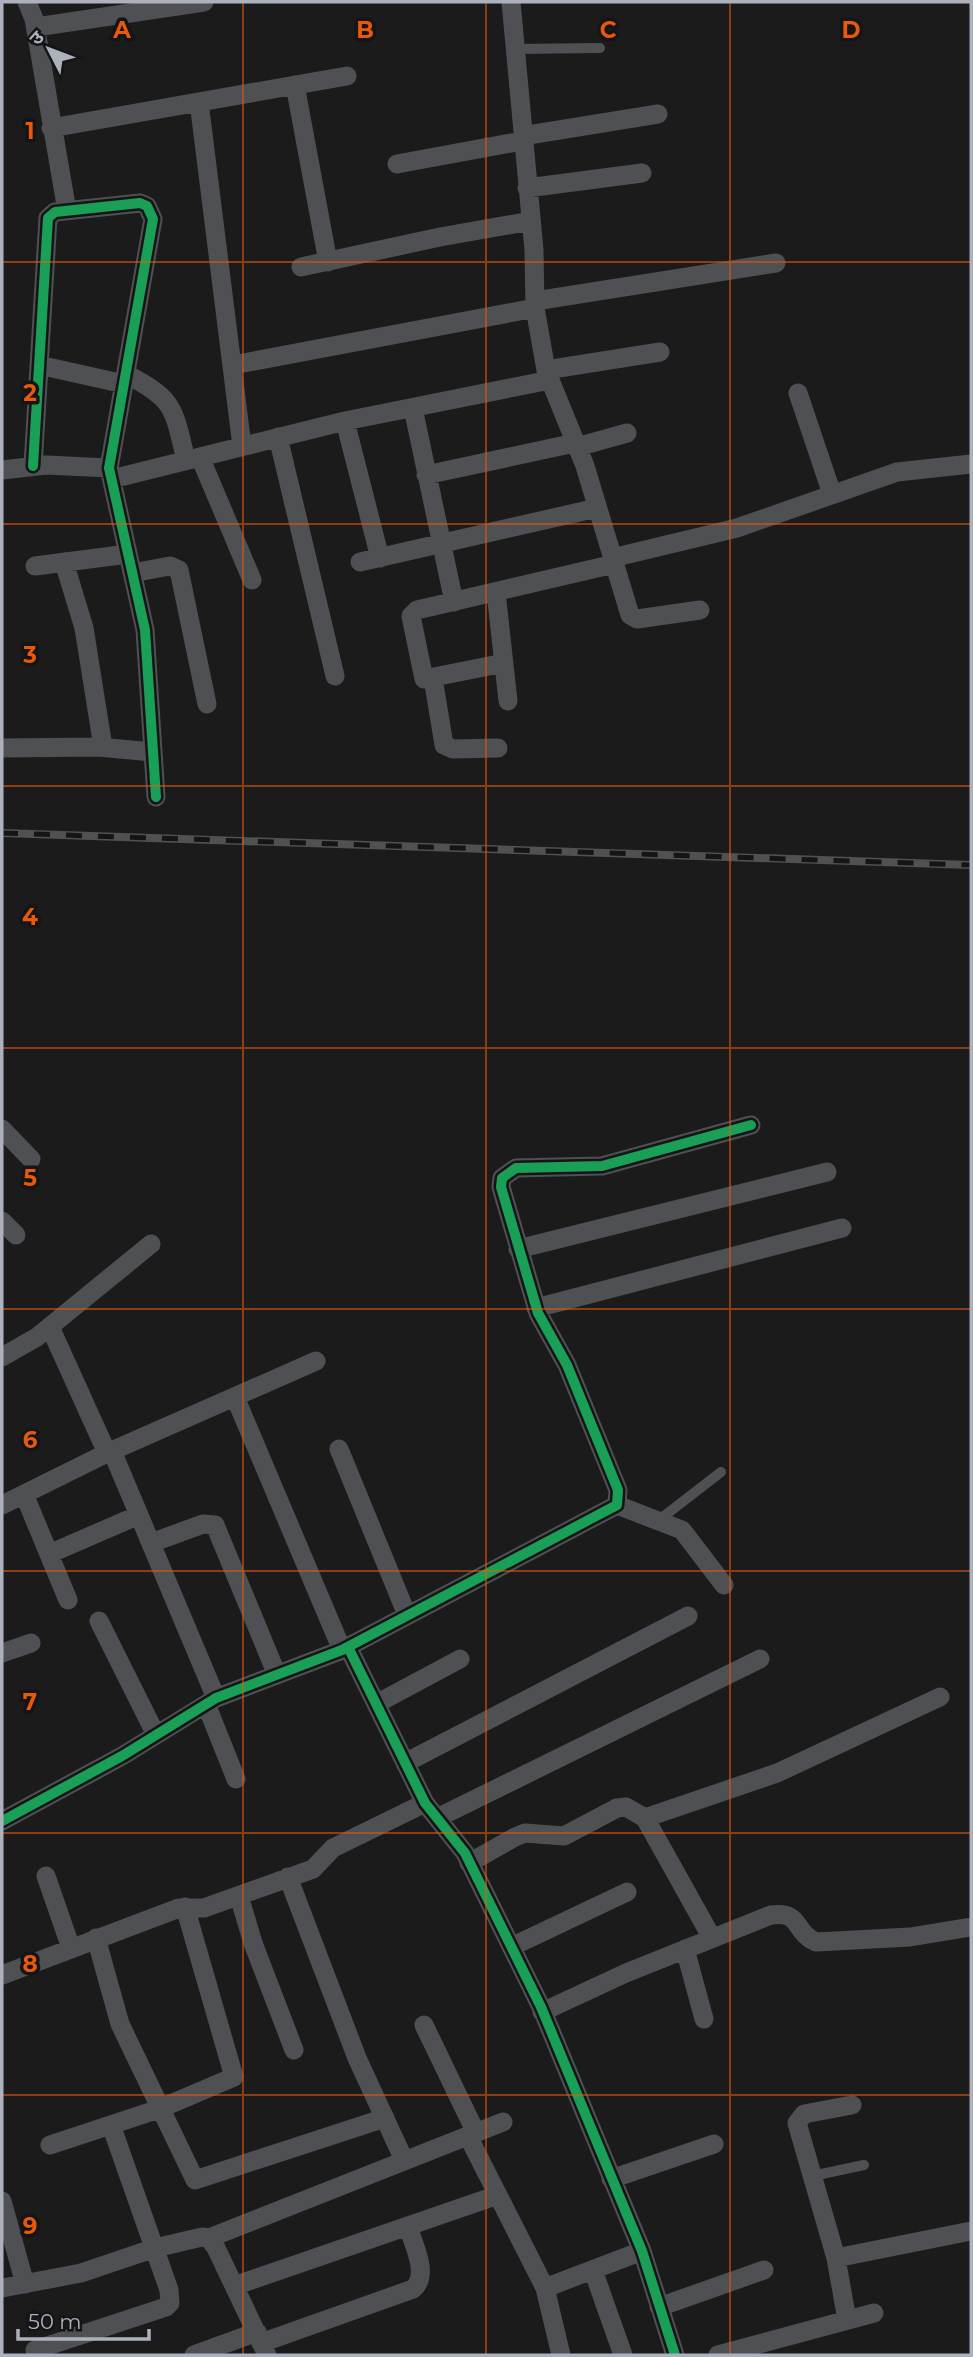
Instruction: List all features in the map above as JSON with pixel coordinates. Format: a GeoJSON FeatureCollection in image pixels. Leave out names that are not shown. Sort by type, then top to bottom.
{"type":"FeatureCollection","features":[{"type":"Feature","properties":{"kind":"street"},"geometry":{"type":"LineString","coordinates":[[27,2],[36,27],[67,211]]}},
{"type":"Feature","properties":{"kind":"street"},"geometry":{"type":"LineString","coordinates":[[36,27],[125,8],[204,2]]}},
{"type":"Feature","properties":{"kind":"street"},"geometry":{"type":"LineString","coordinates":[[511,2],[531,222],[535,304],[548,375],[576,445],[633,618],[700,610]]}},
{"type":"Feature","properties":{"kind":"street"},"geometry":{"type":"LineString","coordinates":[[51,128],[346,76]]}},
{"type":"Feature","properties":{"kind":"street"},"geometry":{"type":"LineString","coordinates":[[295,85],[327,262]]}},
{"type":"Feature","properties":{"kind":"street"},"geometry":{"type":"LineString","coordinates":[[199,102],[242,446]]}},
{"type":"Feature","properties":{"kind":"street"},"geometry":{"type":"LineString","coordinates":[[397,164],[658,114]]}},
{"type":"Feature","properties":{"kind":"street"},"geometry":{"type":"LineString","coordinates":[[527,188],[642,173]]}},
{"type":"Feature","properties":{"kind":"street"},"geometry":{"type":"LineString","coordinates":[[33,466],[46,223],[51,214],[140,203],[152,212],[111,474],[147,649],[156,797]]}},
{"type":"Feature","properties":{"kind":"street"},"geometry":{"type":"LineString","coordinates":[[301,267],[531,222]]}},
{"type":"Feature","properties":{"kind":"street"},"geometry":{"type":"LineString","coordinates":[[233,365],[535,304],[776,263]]}},
{"type":"Feature","properties":{"kind":"street"},"geometry":{"type":"LineString","coordinates":[[2,470],[33,466],[111,474],[193,458],[345,421],[660,352]]}},
{"type":"Feature","properties":{"kind":"street"},"geometry":{"type":"LineString","coordinates":[[38,365],[125,379],[159,391],[168,401],[252,580]]}},
{"type":"Feature","properties":{"kind":"street"},"geometry":{"type":"LineString","coordinates":[[798,393],[832,494]]}},
{"type":"Feature","properties":{"kind":"street"},"geometry":{"type":"LineString","coordinates":[[412,408],[454,602]]}},
{"type":"Feature","properties":{"kind":"street"},"geometry":{"type":"LineString","coordinates":[[345,421],[380,558]]}},
{"type":"Feature","properties":{"kind":"street"},"geometry":{"type":"LineString","coordinates":[[426,475],[627,433]]}},
{"type":"Feature","properties":{"kind":"street"},"geometry":{"type":"LineString","coordinates":[[278,437],[335,676]]}},
{"type":"Feature","properties":{"kind":"street"},"geometry":{"type":"LineString","coordinates":[[504,663],[427,679],[422,676],[411,616],[417,610],[496,592],[730,530],[897,472],[971,464]]}},
{"type":"Feature","properties":{"kind":"street"},"geometry":{"type":"LineString","coordinates":[[360,562],[597,508]]}},
{"type":"Feature","properties":{"kind":"street"},"geometry":{"type":"LineString","coordinates":[[64,562],[84,628],[103,747]]}},
{"type":"Feature","properties":{"kind":"street"},"geometry":{"type":"LineString","coordinates":[[35,566],[64,562],[170,566],[179,570],[208,704]]}},
{"type":"Feature","properties":{"kind":"street"},"geometry":{"type":"LineString","coordinates":[[496,592],[508,701]]}},
{"type":"Feature","properties":{"kind":"street"},"geometry":{"type":"LineString","coordinates":[[433,678],[444,745],[453,749],[498,747]]}},
{"type":"Feature","properties":{"kind":"street"},"geometry":{"type":"LineString","coordinates":[[2,748],[103,747],[153,752]]}},
{"type":"Feature","properties":{"kind":"street"},"geometry":{"type":"LineString","coordinates":[[2,1821],[211,1701],[345,1648],[617,1505],[620,1495],[567,1365],[536,1308],[501,1187],[502,1178],[508,1171],[524,1167],[602,1166],[751,1125]]}},
{"type":"Feature","properties":{"kind":"street"},"geometry":{"type":"LineString","coordinates":[[2,1129],[31,1159]]}},
{"type":"Feature","properties":{"kind":"street"},"geometry":{"type":"LineString","coordinates":[[518,1249],[827,1172]]}},
{"type":"Feature","properties":{"kind":"street"},"geometry":{"type":"LineString","coordinates":[[536,1308],[842,1228]]}},
{"type":"Feature","properties":{"kind":"street"},"geometry":{"type":"LineString","coordinates":[[2,1357],[50,1327],[151,1244]]}},
{"type":"Feature","properties":{"kind":"street"},"geometry":{"type":"LineString","coordinates":[[50,1327],[151,1544],[211,1701],[236,1779]]}},
{"type":"Feature","properties":{"kind":"street"},"geometry":{"type":"LineString","coordinates":[[2,1504],[109,1452],[316,1361]]}},
{"type":"Feature","properties":{"kind":"street"},"geometry":{"type":"LineString","coordinates":[[235,1396],[345,1648],[431,1811],[458,1841],[542,2012],[642,2251],[675,2355]]}},
{"type":"Feature","properties":{"kind":"street"},"geometry":{"type":"LineString","coordinates":[[339,1449],[407,1615]]}},
{"type":"Feature","properties":{"kind":"street"},"geometry":{"type":"LineString","coordinates":[[24,1494],[68,1600]]}},
{"type":"Feature","properties":{"kind":"street"},"geometry":{"type":"LineString","coordinates":[[617,1505],[682,1530],[724,1585]]}},
{"type":"Feature","properties":{"kind":"street"},"geometry":{"type":"LineString","coordinates":[[50,1554],[139,1516]]}},
{"type":"Feature","properties":{"kind":"street"},"geometry":{"type":"LineString","coordinates":[[151,1544],[203,1524],[215,1525],[277,1675]]}},
{"type":"Feature","properties":{"kind":"street"},"geometry":{"type":"LineString","coordinates":[[405,1763],[688,1616]]}},
{"type":"Feature","properties":{"kind":"street"},"geometry":{"type":"LineString","coordinates":[[99,1621],[156,1735]]}},
{"type":"Feature","properties":{"kind":"street"},"geometry":{"type":"LineString","coordinates":[[2,1653],[31,1643]]}},
{"type":"Feature","properties":{"kind":"street"},"geometry":{"type":"LineString","coordinates":[[376,1704],[460,1659]]}},
{"type":"Feature","properties":{"kind":"street"},"geometry":{"type":"LineString","coordinates":[[2,1975],[185,1907],[204,1908],[313,1869],[333,1848],[431,1811],[760,1659]]}},
{"type":"Feature","properties":{"kind":"street"},"geometry":{"type":"LineString","coordinates":[[645,1818],[777,1773],[940,1697]]}},
{"type":"Feature","properties":{"kind":"street"},"geometry":{"type":"LineString","coordinates":[[469,1863],[525,1833],[564,1836],[617,1808],[626,1807],[645,1818],[712,1938]]}},
{"type":"Feature","properties":{"kind":"street"},"geometry":{"type":"LineString","coordinates":[[46,1876],[71,1948]]}},
{"type":"Feature","properties":{"kind":"street"},"geometry":{"type":"LineString","coordinates":[[288,1877],[358,2058],[404,2160]]}},
{"type":"Feature","properties":{"kind":"street"},"geometry":{"type":"LineString","coordinates":[[511,1947],[627,1892]]}},
{"type":"Feature","properties":{"kind":"street"},"geometry":{"type":"LineString","coordinates":[[239,1896],[253,1943],[294,2050]]}},
{"type":"Feature","properties":{"kind":"street"},"geometry":{"type":"LineString","coordinates":[[50,2145],[159,2109],[231,2081],[235,2071],[185,1907]]}},
{"type":"Feature","properties":{"kind":"street"},"geometry":{"type":"LineString","coordinates":[[542,2012],[685,1949],[771,1915],[783,1913],[792,1917],[805,1936],[816,1942],[910,1937],[971,1927]]}},
{"type":"Feature","properties":{"kind":"street"},"geometry":{"type":"LineString","coordinates":[[96,1938],[120,2024],[192,2178],[200,2181],[385,2119]]}},
{"type":"Feature","properties":{"kind":"street"},"geometry":{"type":"LineString","coordinates":[[685,1949],[704,2018]]}},
{"type":"Feature","properties":{"kind":"street"},"geometry":{"type":"LineString","coordinates":[[424,2025],[498,2195],[545,2288],[561,2355]]}},
{"type":"Feature","properties":{"kind":"street"},"geometry":{"type":"LineString","coordinates":[[847,2320],[836,2258],[797,2119],[804,2114],[852,2105]]}},
{"type":"Feature","properties":{"kind":"street"},"geometry":{"type":"LineString","coordinates":[[2,2288],[81,2273],[155,2248],[202,2237],[209,2238],[503,2122]]}},
{"type":"Feature","properties":{"kind":"street"},"geometry":{"type":"LineString","coordinates":[[35,2350],[166,2307],[171,2296],[111,2125]]}},
{"type":"Feature","properties":{"kind":"street"},"geometry":{"type":"LineString","coordinates":[[611,2179],[714,2144]]}},
{"type":"Feature","properties":{"kind":"street"},"geometry":{"type":"LineString","coordinates":[[234,2286],[498,2195]]}},
{"type":"Feature","properties":{"kind":"street"},"geometry":{"type":"LineString","coordinates":[[2,2201],[24,2284]]}},
{"type":"Feature","properties":{"kind":"street"},"geometry":{"type":"LineString","coordinates":[[194,2355],[261,2343],[413,2289],[421,2273],[408,2226]]}},
{"type":"Feature","properties":{"kind":"street"},"geometry":{"type":"LineString","coordinates":[[836,2258],[971,2231]]}},
{"type":"Feature","properties":{"kind":"street"},"geometry":{"type":"LineString","coordinates":[[209,2238],[261,2343]]}},
{"type":"Feature","properties":{"kind":"street"},"geometry":{"type":"LineString","coordinates":[[545,2288],[642,2251]]}},
{"type":"Feature","properties":{"kind":"street"},"geometry":{"type":"LineString","coordinates":[[593,2270],[623,2355]]}},
{"type":"Feature","properties":{"kind":"street"},"geometry":{"type":"LineString","coordinates":[[659,2306],[764,2270]]}},
{"type":"Feature","properties":{"kind":"street"},"geometry":{"type":"LineString","coordinates":[[718,2355],[790,2346],[847,2320],[874,2313]]}},
{"type":"Feature","properties":{"kind":"lane"},"geometry":{"type":"LineString","coordinates":[[514,49],[600,48]]}},
{"type":"Feature","properties":{"kind":"lane"},"geometry":{"type":"LineString","coordinates":[[659,1520],[721,1472]]}},
{"type":"Feature","properties":{"kind":"lane"},"geometry":{"type":"LineString","coordinates":[[812,2176],[864,2165]]}},
{"type":"Feature","properties":{"kind":"railway"},"geometry":{"type":"LineString","coordinates":[[2,833],[971,865]]}},
{"type":"Feature","properties":{"kind":"cycle path"},"geometry":{"type":"LineString","coordinates":[[33,466],[48,218],[55,212],[140,203],[147,206],[153,219],[109,468],[145,630],[156,797]]}},
{"type":"Feature","properties":{"kind":"cycle path"},"geometry":{"type":"LineString","coordinates":[[2,1821],[122,1756],[216,1698],[342,1650],[617,1505],[618,1490],[567,1365],[538,1313],[501,1187],[502,1178],[516,1168],[602,1166],[751,1125]]}},
{"type":"Feature","properties":{"kind":"cycle path"},"geometry":{"type":"LineString","coordinates":[[348,1647],[425,1803],[465,1853],[541,2007],[642,2251],[675,2355]]}}]}
